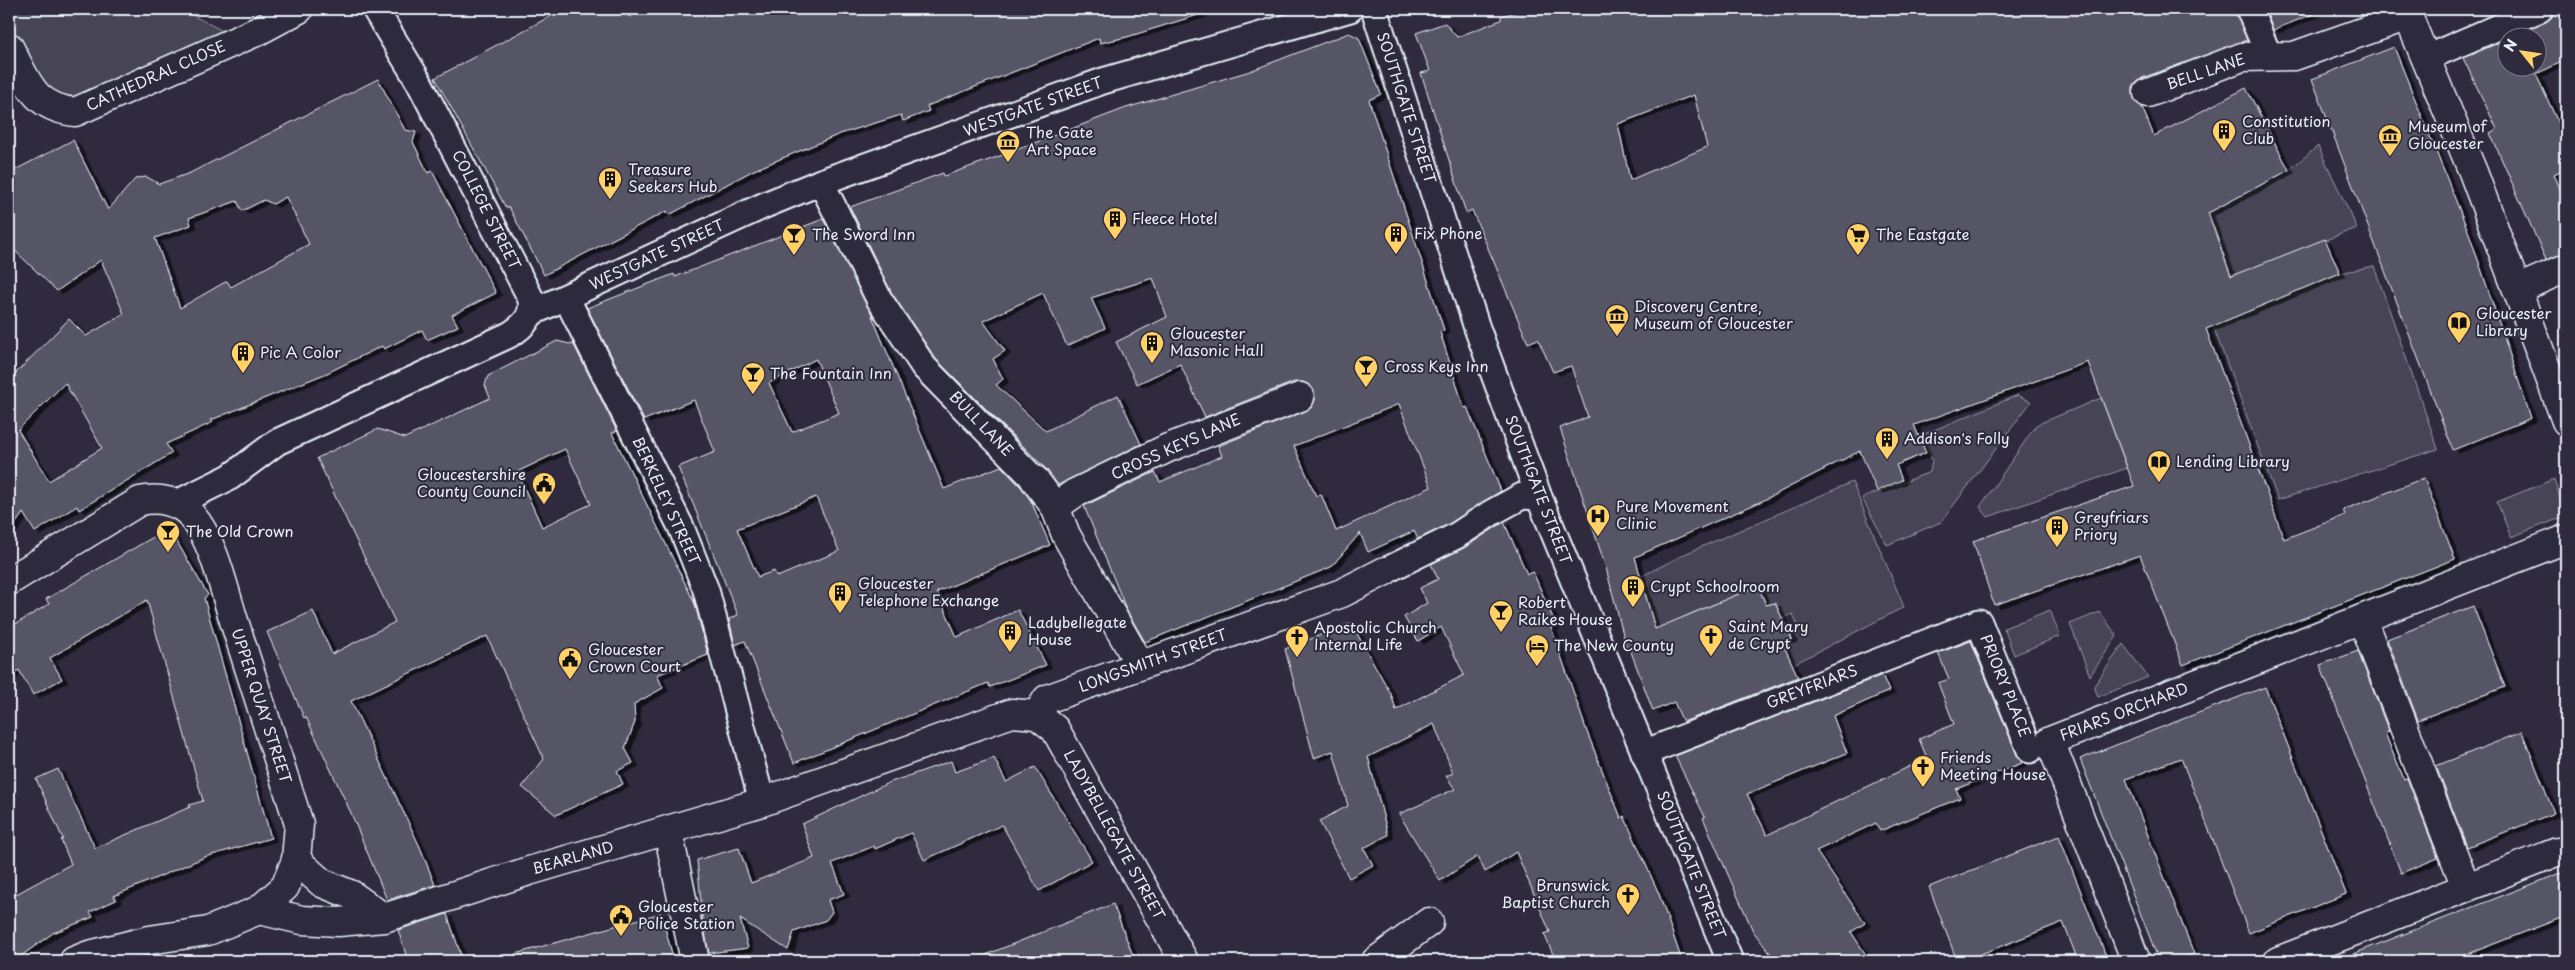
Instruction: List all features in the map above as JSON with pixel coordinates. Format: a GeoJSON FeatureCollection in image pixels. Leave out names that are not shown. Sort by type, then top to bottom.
{"type":"FeatureCollection","features":[{"type":"Feature","properties":{"kind":"street","name":"CATHEDRAL CLOSE"},"geometry":{"type":"LineString","coordinates":[[9,47],[33,94],[44,103],[60,110],[75,112],[258,31],[299,9]]}},
{"type":"Feature","properties":{"kind":"street","name":"COLLEGE STREET"},"geometry":{"type":"LineString","coordinates":[[375,9],[434,109],[530,297],[532,304],[531,313]]}},
{"type":"Feature","properties":{"kind":"street","name":"WESTGATE STREET"},"geometry":{"type":"LineString","coordinates":[[175,504],[230,477],[277,442],[509,335],[520,329],[531,313],[765,205],[821,182],[1103,81],[1350,9]]}},
{"type":"Feature","properties":{"kind":"street","name":"SOUTHGATE STREET"},"geometry":{"type":"LineString","coordinates":[[1374,9],[1477,328],[1539,497],[1730,961]]}},
{"type":"Feature","properties":{"kind":"street"},"geometry":{"type":"LineString","coordinates":[[2249,9],[2269,56]]}},
{"type":"Feature","properties":{"kind":"street"},"geometry":{"type":"LineString","coordinates":[[2540,9],[2426,58],[2473,172],[2566,421]]}},
{"type":"Feature","properties":{"kind":"street","name":"BELL LANE"},"geometry":{"type":"LineString","coordinates":[[2148,93],[2242,57],[2294,56],[2408,16],[2426,58]]}},
{"type":"Feature","properties":{"kind":"street","name":"BULL LANE"},"geometry":{"type":"LineString","coordinates":[[821,182],[878,299],[924,367],[1035,480],[1055,507],[1066,535],[1140,665]]}},
{"type":"Feature","properties":{"kind":"street"},"geometry":{"type":"LineString","coordinates":[[2518,289],[2566,268]]}},
{"type":"Feature","properties":{"kind":"street","name":"BERKELEY STREET"},"geometry":{"type":"LineString","coordinates":[[566,297],[681,527],[702,581],[762,802]]}},
{"type":"Feature","properties":{"kind":"street","name":"CROSS KEYS LANE"},"geometry":{"type":"LineString","coordinates":[[1055,507],[1075,493],[1168,448],[1300,397]]}},
{"type":"Feature","properties":{"kind":"street","name":"LONGSMITH STREET"},"geometry":{"type":"LineString","coordinates":[[1037,715],[1047,699],[1342,593],[1456,536],[1491,513],[1522,496],[1539,497]]}},
{"type":"Feature","properties":{"kind":"street"},"geometry":{"type":"LineString","coordinates":[[9,581],[140,500],[152,498],[175,504]]}},
{"type":"Feature","properties":{"kind":"street","name":"UPPER QUAY STREET"},"geometry":{"type":"LineString","coordinates":[[74,961],[149,940],[208,931],[258,910],[285,887],[296,860],[299,824],[214,560],[192,515],[175,504]]}},
{"type":"Feature","properties":{"kind":"street","name":"FRIARS ORCHARD"},"geometry":{"type":"LineString","coordinates":[[2136,961],[2050,740],[2566,538]]}},
{"type":"Feature","properties":{"kind":"street"},"geometry":{"type":"LineString","coordinates":[[2362,619],[2466,888]]}},
{"type":"Feature","properties":{"kind":"street","name":"GREYFRIARS"},"geometry":{"type":"LineString","coordinates":[[1644,752],[1979,622]]}},
{"type":"Feature","properties":{"kind":"street","name":"PRIORY PLACE"},"geometry":{"type":"LineString","coordinates":[[1979,622],[2030,750]]}},
{"type":"Feature","properties":{"kind":"street"},"geometry":{"type":"LineString","coordinates":[[762,802],[1012,713],[1037,715]]}},
{"type":"Feature","properties":{"kind":"street","name":"LADYBELLEGATE STREET"},"geometry":{"type":"LineString","coordinates":[[1037,715],[1055,729],[1184,961]]}},
{"type":"Feature","properties":{"kind":"street","name":"BEARLAND"},"geometry":{"type":"LineString","coordinates":[[258,910],[302,920],[338,922],[384,918],[529,871],[762,802]]}},
{"type":"Feature","properties":{"kind":"street"},"geometry":{"type":"LineString","coordinates":[[668,831],[695,961]]}},
{"type":"Feature","properties":{"kind":"street"},"geometry":{"type":"LineString","coordinates":[[2278,961],[2557,852]]}},
{"type":"Feature","properties":{"kind":"street"},"geometry":{"type":"LineString","coordinates":[[296,860],[322,883],[352,895],[384,918]]}},
{"type":"Feature","properties":{"kind":"street"},"geometry":{"type":"LineString","coordinates":[[1376,961],[1429,922]]}},
{"type":"Feature","properties":{"kind":"shaded area"},"geometry":{"type":"Polygon","coordinates":[[[9,9],[180,9],[227,33],[77,98],[66,98],[40,85],[9,25],[9,9]]]}},
{"type":"Feature","properties":{"kind":"shaded area"},"geometry":{"type":"Polygon","coordinates":[[[2318,146],[2357,228],[2231,276],[2209,212],[2289,170],[2318,146]]]}},
{"type":"Feature","properties":{"kind":"shaded area"},"geometry":{"type":"Polygon","coordinates":[[[2374,266],[2438,449],[2278,500],[2213,326],[2340,273],[2374,266]]]}},
{"type":"Feature","properties":{"kind":"shaded area"},"geometry":{"type":"Polygon","coordinates":[[[2018,395],[2031,402],[1941,522],[1887,545],[1862,498],[1930,472],[1932,461],[1922,435],[2018,395]]]}},
{"type":"Feature","properties":{"kind":"shaded area"},"geometry":{"type":"Polygon","coordinates":[[[2101,398],[2127,468],[1988,517],[1980,507],[2036,425],[2101,398]]]}},
{"type":"Feature","properties":{"kind":"shaded area"},"geometry":{"type":"Polygon","coordinates":[[[2554,479],[2566,516],[2511,537],[2497,502],[2554,479]]]}},
{"type":"Feature","properties":{"kind":"shaded area"},"geometry":{"type":"Polygon","coordinates":[[[1852,482],[1904,607],[1792,665],[1782,642],[1792,639],[1789,631],[1798,627],[1793,614],[1782,618],[1776,603],[1766,605],[1758,586],[1683,617],[1685,622],[1656,633],[1640,577],[1687,553],[1852,482]]]}},
{"type":"Feature","properties":{"kind":"shaded area"},"geometry":{"type":"Polygon","coordinates":[[[2050,610],[2060,636],[2014,655],[2004,628],[2050,610]]]}},
{"type":"Feature","properties":{"kind":"shaded area"},"geometry":{"type":"Polygon","coordinates":[[[2100,612],[2117,636],[2090,676],[2070,624],[2100,612]]]}},
{"type":"Feature","properties":{"kind":"shaded area"},"geometry":{"type":"Polygon","coordinates":[[[2123,644],[2148,677],[2098,697],[2094,686],[2123,644]]]}},
{"type":"Feature","properties":{"kind":"building"},"geometry":{"type":"Polygon","coordinates":[[[564,9],[624,9],[629,17],[644,9],[1200,9],[1201,14],[1127,37],[1100,43],[1099,38],[927,106],[929,111],[903,121],[901,115],[840,134],[754,170],[669,215],[667,211],[544,275],[509,207],[506,208],[435,78],[564,9]]]}},
{"type":"Feature","properties":{"kind":"building"},"geometry":{"type":"Polygon","coordinates":[[[1527,9],[2235,9],[2247,40],[2142,78],[2133,86],[2133,91],[2134,99],[2142,107],[2154,136],[2246,88],[2289,170],[2208,213],[2231,276],[2325,239],[2340,273],[2206,329],[2284,539],[2345,515],[2343,510],[2424,478],[2455,559],[2183,665],[2140,555],[1994,605],[1973,541],[2134,486],[2088,362],[1914,425],[1926,453],[1896,465],[1902,480],[1877,491],[1860,451],[1762,501],[1635,557],[1655,629],[1758,586],[1766,605],[1775,603],[1792,639],[1782,642],[1798,677],[1683,722],[1674,702],[1653,711],[1630,649],[1627,650],[1606,568],[1560,428],[1588,417],[1571,366],[1553,372],[1538,339],[1528,343],[1472,210],[1466,213],[1421,73],[1430,71],[1416,33],[1445,23],[1457,37],[1501,20],[1501,16],[1527,9]],[[1694,95],[1618,124],[1630,180],[1707,147],[1694,95]]]}},
{"type":"Feature","properties":{"kind":"building"},"geometry":{"type":"Polygon","coordinates":[[[2265,9],[2322,9],[2323,10],[2273,30],[2265,9]]]}},
{"type":"Feature","properties":{"kind":"building"},"geometry":{"type":"Polygon","coordinates":[[[2555,10],[2557,15],[2566,11],[2566,60],[2548,68],[2548,28],[2532,28],[2552,17],[2555,10]]]}},
{"type":"Feature","properties":{"kind":"building"},"geometry":{"type":"Polygon","coordinates":[[[1349,33],[1359,38],[1381,94],[1369,100],[1444,330],[1440,332],[1464,408],[1467,407],[1501,491],[1449,524],[1418,539],[1414,531],[1368,552],[1360,533],[1331,567],[1145,642],[1127,611],[1084,506],[1155,472],[1160,482],[1222,456],[1218,446],[1312,407],[1315,400],[1314,391],[1310,385],[1303,382],[1294,382],[1205,417],[1180,364],[1137,384],[1116,342],[1167,317],[1153,278],[1091,298],[1105,328],[1067,346],[1043,293],[983,321],[1005,351],[993,359],[1003,379],[996,385],[1046,431],[1118,395],[1141,444],[1058,485],[1047,470],[935,358],[891,292],[850,207],[943,173],[944,176],[1000,156],[1126,108],[1250,71],[1349,33]],[[1399,404],[1294,446],[1316,496],[1321,494],[1336,531],[1431,487],[1399,404]]]}},
{"type":"Feature","properties":{"kind":"building"},"geometry":{"type":"Polygon","coordinates":[[[2498,43],[2498,78],[2538,78],[2560,127],[2566,124],[2566,168],[2554,174],[2566,203],[2566,253],[2546,260],[2490,133],[2497,129],[2463,58],[2498,43]]]}},
{"type":"Feature","properties":{"kind":"building"},"geometry":{"type":"Polygon","coordinates":[[[2394,47],[2470,236],[2531,418],[2453,450],[2312,79],[2394,47]]]}},
{"type":"Feature","properties":{"kind":"building"},"geometry":{"type":"Polygon","coordinates":[[[378,79],[405,130],[416,132],[413,142],[428,173],[432,171],[496,293],[452,315],[458,326],[427,340],[422,330],[384,349],[382,346],[327,373],[211,420],[213,422],[166,444],[172,453],[79,510],[77,506],[35,532],[23,513],[9,533],[9,380],[69,319],[86,336],[124,314],[101,260],[57,291],[9,245],[9,173],[73,140],[108,210],[136,178],[147,177],[159,184],[190,173],[378,79]],[[286,197],[273,204],[264,200],[242,211],[237,201],[189,218],[191,225],[155,238],[180,308],[227,281],[231,287],[309,244],[286,197]],[[65,383],[18,430],[49,481],[102,448],[65,383]]]}},
{"type":"Feature","properties":{"kind":"building"},"geometry":{"type":"Polygon","coordinates":[[[823,219],[875,318],[872,316],[944,489],[1001,466],[1021,487],[1031,501],[1050,545],[937,592],[957,637],[1018,610],[1046,665],[990,687],[988,683],[794,763],[745,641],[735,645],[729,619],[738,615],[678,467],[715,452],[694,400],[644,420],[587,308],[674,274],[675,277],[823,219]],[[816,359],[769,383],[792,432],[839,413],[816,359]],[[816,497],[737,529],[758,577],[774,571],[777,577],[839,551],[816,497]]]}},
{"type":"Feature","properties":{"kind":"building"},"geometry":{"type":"Polygon","coordinates":[[[557,341],[574,345],[617,431],[612,433],[695,604],[708,655],[657,675],[663,688],[634,704],[635,722],[625,748],[633,763],[617,771],[623,784],[556,815],[522,787],[544,759],[487,636],[351,701],[420,847],[435,885],[387,900],[351,813],[306,717],[304,718],[267,632],[313,611],[332,654],[395,622],[317,458],[378,429],[405,438],[490,398],[485,385],[488,376],[557,341]],[[565,449],[517,472],[542,527],[591,504],[565,449]]]}},
{"type":"Feature","properties":{"kind":"building"},"geometry":{"type":"Polygon","coordinates":[[[1504,522],[1527,574],[1533,572],[1556,625],[1551,627],[1587,732],[1621,818],[1624,816],[1659,894],[1682,961],[1556,961],[1544,934],[1550,932],[1516,852],[1485,872],[1478,856],[1440,881],[1399,814],[1455,789],[1446,776],[1453,773],[1434,724],[1368,757],[1388,835],[1364,848],[1373,865],[1349,878],[1319,821],[1348,806],[1333,751],[1314,758],[1285,649],[1351,623],[1391,694],[1396,710],[1464,675],[1441,627],[1418,641],[1404,617],[1427,603],[1420,588],[1438,579],[1431,564],[1464,548],[1504,522]]]}},
{"type":"Feature","properties":{"kind":"building"},"geometry":{"type":"Polygon","coordinates":[[[169,528],[208,595],[204,598],[271,838],[205,857],[114,896],[116,900],[90,912],[93,917],[53,933],[14,961],[9,961],[9,898],[71,864],[61,840],[63,839],[36,779],[58,769],[95,848],[190,807],[189,805],[203,801],[147,600],[50,658],[62,679],[33,695],[19,670],[9,676],[9,628],[49,604],[46,599],[169,528]]]}},
{"type":"Feature","properties":{"kind":"building"},"geometry":{"type":"Polygon","coordinates":[[[2473,606],[2505,687],[2418,720],[2387,639],[2473,606]]]}},
{"type":"Feature","properties":{"kind":"building"},"geometry":{"type":"Polygon","coordinates":[[[1971,641],[2017,755],[2022,763],[1956,789],[1960,798],[1880,831],[1876,823],[1816,851],[1865,923],[1851,932],[1870,961],[1776,961],[1753,931],[1703,818],[1705,817],[1675,756],[1882,675],[1889,691],[1833,716],[1847,753],[1747,794],[1767,835],[1927,758],[1919,739],[1954,724],[1938,683],[1949,679],[1938,653],[1971,641]]]}},
{"type":"Feature","properties":{"kind":"building"},"geometry":{"type":"Polygon","coordinates":[[[2358,651],[2389,732],[2385,733],[2404,779],[2407,778],[2438,858],[2401,873],[2320,665],[2358,651]]]}},
{"type":"Feature","properties":{"kind":"building"},"geometry":{"type":"Polygon","coordinates":[[[2265,687],[2346,894],[2249,933],[2181,758],[2126,779],[2194,954],[2175,961],[2159,961],[2080,759],[2265,687]]]}},
{"type":"Feature","properties":{"kind":"building"},"geometry":{"type":"Polygon","coordinates":[[[2522,732],[2554,813],[2467,847],[2436,766],[2522,732]]]}},
{"type":"Feature","properties":{"kind":"building"},"geometry":{"type":"Polygon","coordinates":[[[994,758],[1006,782],[1035,767],[1092,861],[1039,891],[1002,825],[924,860],[911,833],[875,849],[874,846],[832,863],[844,894],[828,900],[832,912],[826,920],[794,932],[788,950],[740,919],[748,948],[709,953],[703,922],[697,860],[739,848],[751,883],[814,858],[802,824],[888,783],[951,761],[955,772],[994,758]]]}},
{"type":"Feature","properties":{"kind":"building"},"geometry":{"type":"Polygon","coordinates":[[[2059,836],[2108,961],[2078,961],[2063,922],[1963,961],[1957,961],[1929,887],[2059,836]]]}},
{"type":"Feature","properties":{"kind":"building"},"geometry":{"type":"Polygon","coordinates":[[[2566,871],[2566,916],[2450,961],[2340,961],[2340,959],[2566,871]]]}},
{"type":"Feature","properties":{"kind":"building"},"geometry":{"type":"Polygon","coordinates":[[[1113,904],[1135,961],[973,960],[1113,904]]]}},
{"type":"Feature","properties":{"kind":"building","name":"Gloucester Police Station"},"geometry":{"type":"Polygon","coordinates":[[[661,913],[674,961],[516,961],[515,954],[661,913]]]}},
{"type":"Feature","properties":{"kind":"building"},"geometry":{"type":"Polygon","coordinates":[[[447,914],[463,961],[408,961],[398,930],[447,914]]]}},
{"type":"Feature","properties":{"kind":"place","name":"Constitution Club"},"geometry":{"type":"Point","coordinates":[2224,152]}},
{"type":"Feature","properties":{"kind":"place","name":"Museum of Gloucester"},"geometry":{"type":"Point","coordinates":[2390,157]}},
{"type":"Feature","properties":{"kind":"place","name":"The Gate Art Space"},"geometry":{"type":"Point","coordinates":[1008,163]}},
{"type":"Feature","properties":{"kind":"place","name":"Treasure Seekers Hub"},"geometry":{"type":"Point","coordinates":[610,200]}},
{"type":"Feature","properties":{"kind":"place","name":"Fleece Hotel"},"geometry":{"type":"Point","coordinates":[1115,240]}},
{"type":"Feature","properties":{"kind":"place","name":"Fix Phone"},"geometry":{"type":"Point","coordinates":[1396,255]}},
{"type":"Feature","properties":{"kind":"place","name":"The Sword Inn"},"geometry":{"type":"Point","coordinates":[794,256]}},
{"type":"Feature","properties":{"kind":"place","name":"The Eastgate"},"geometry":{"type":"Point","coordinates":[1858,256]}},
{"type":"Feature","properties":{"kind":"place","name":"Discovery Centre, Museum of Gloucester"},"geometry":{"type":"Point","coordinates":[1617,337]}},
{"type":"Feature","properties":{"kind":"place","name":"Gloucester Library"},"geometry":{"type":"Point","coordinates":[2459,344]}},
{"type":"Feature","properties":{"kind":"place","name":"Gloucester Masonic Hall"},"geometry":{"type":"Point","coordinates":[1152,364]}},
{"type":"Feature","properties":{"kind":"place","name":"Pic A Color"},"geometry":{"type":"Point","coordinates":[243,374]}},
{"type":"Feature","properties":{"kind":"place","name":"Cross Keys Inn"},"geometry":{"type":"Point","coordinates":[1366,388]}},
{"type":"Feature","properties":{"kind":"place","name":"The Fountain Inn"},"geometry":{"type":"Point","coordinates":[753,395]}},
{"type":"Feature","properties":{"kind":"place","name":"Addison's Folly"},"geometry":{"type":"Point","coordinates":[1887,460]}},
{"type":"Feature","properties":{"kind":"place","name":"Lending Library"},"geometry":{"type":"Point","coordinates":[2159,483]}},
{"type":"Feature","properties":{"kind":"place","name":"Gloucestershire County Council"},"geometry":{"type":"Point","coordinates":[544,505]}},
{"type":"Feature","properties":{"kind":"place","name":"Pure Movement Clinic"},"geometry":{"type":"Point","coordinates":[1598,537]}},
{"type":"Feature","properties":{"kind":"place","name":"Greyfriars Priory"},"geometry":{"type":"Point","coordinates":[2057,548]}},
{"type":"Feature","properties":{"kind":"place","name":"The Old Crown"},"geometry":{"type":"Point","coordinates":[168,553]}},
{"type":"Feature","properties":{"kind":"place","name":"Crypt Schoolroom"},"geometry":{"type":"Point","coordinates":[1633,608]}},
{"type":"Feature","properties":{"kind":"place","name":"Gloucester Telephone Exchange"},"geometry":{"type":"Point","coordinates":[840,614]}},
{"type":"Feature","properties":{"kind":"place","name":"Robert Raikes House"},"geometry":{"type":"Point","coordinates":[1501,633]}},
{"type":"Feature","properties":{"kind":"place","name":"Ladybellegate House"},"geometry":{"type":"Point","coordinates":[1010,653]}},
{"type":"Feature","properties":{"kind":"place","name":"Saint Mary de Crypt"},"geometry":{"type":"Point","coordinates":[1711,657]}},
{"type":"Feature","properties":{"kind":"place","name":"Apostolic Church Internal Life"},"geometry":{"type":"Point","coordinates":[1297,658]}},
{"type":"Feature","properties":{"kind":"place","name":"The New County"},"geometry":{"type":"Point","coordinates":[1537,667]}},
{"type":"Feature","properties":{"kind":"place","name":"Gloucester Crown Court"},"geometry":{"type":"Point","coordinates":[570,680]}},
{"type":"Feature","properties":{"kind":"place","name":"Friends Meeting House"},"geometry":{"type":"Point","coordinates":[1923,788]}},
{"type":"Feature","properties":{"kind":"place","name":"Brunswick Baptist Church"},"geometry":{"type":"Point","coordinates":[1628,916]}},
{"type":"Feature","properties":{"kind":"place","name":"Gloucester Police Station"},"geometry":{"type":"Point","coordinates":[621,937]}}]}
